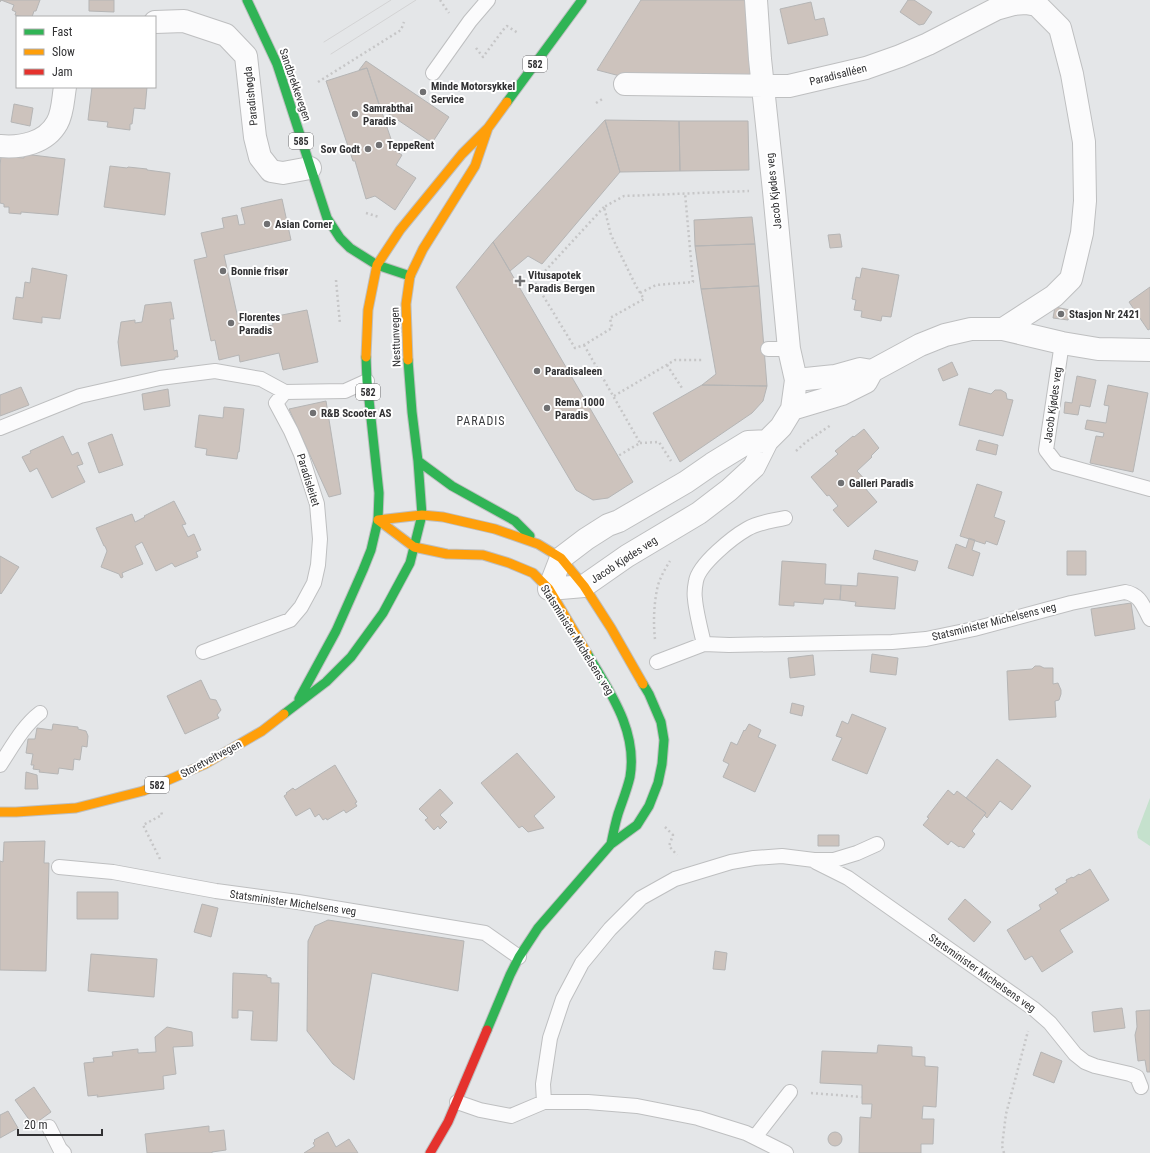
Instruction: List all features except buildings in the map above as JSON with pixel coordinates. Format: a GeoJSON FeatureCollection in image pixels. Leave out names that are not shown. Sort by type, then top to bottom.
{"type":"FeatureCollection","features":[{"type":"Feature","properties":{"kind":"main road","name":"Sandbrekkevegen"},"geometry":{"type":"LineString","coordinates":[[247,0],[277,64],[310,168],[328,218],[340,238],[350,248],[377,265],[410,276]]}},
{"type":"Feature","properties":{"kind":"main road","name":"Nesttunvegen"},"geometry":{"type":"LineString","coordinates":[[378,520],[379,493],[367,381],[366,348],[368,310],[377,265],[400,230],[462,154],[488,128],[582,0]]}},
{"type":"Feature","properties":{"kind":"main road","name":"Nesttunvegen"},"geometry":{"type":"LineString","coordinates":[[410,563],[422,515],[408,359],[406,304],[410,276],[423,249],[475,166],[488,128]]}},
{"type":"Feature","properties":{"kind":"main road","name":"Statsminister Michelsens veg"},"geometry":{"type":"LineString","coordinates":[[418,461],[452,486],[515,521],[538,544]]}},
{"type":"Feature","properties":{"kind":"main road","name":"Statsminister Michelsens veg"},"geometry":{"type":"LineString","coordinates":[[378,520],[422,515],[443,517],[495,529],[538,544],[561,558],[584,586],[611,628],[649,694],[660,722],[664,740],[661,770],[658,783],[649,806],[638,825],[611,844],[538,928],[519,958],[510,975],[448,1122],[430,1153]]}},
{"type":"Feature","properties":{"kind":"main road","name":"Statsminister Michelsens veg"},"geometry":{"type":"LineString","coordinates":[[378,520],[414,547],[447,554],[483,555],[509,562],[533,573],[549,589],[618,707],[627,728],[631,763],[627,788],[618,814],[611,844]]}},
{"type":"Feature","properties":{"kind":"main road","name":"Storetveitvegen"},"geometry":{"type":"LineString","coordinates":[[295,706],[336,631],[371,550],[378,520]]}},
{"type":"Feature","properties":{"kind":"main road","name":"Storetveitvegen"},"geometry":{"type":"LineString","coordinates":[[0,812],[76,808],[143,791],[204,764],[262,731],[326,682],[351,657],[383,613],[410,563]]}},
{"type":"Feature","properties":{"kind":"street","name":"Jacob Kjødes veg"},"geometry":{"type":"LineString","coordinates":[[549,589],[584,586],[627,556],[698,513],[729,490],[754,467],[767,441],[781,427],[792,409],[796,380],[779,349],[787,324],[760,58],[756,0]]}},
{"type":"Feature","properties":{"kind":"street","name":"Paradisalléen"},"geometry":{"type":"LineString","coordinates":[[625,84],[789,86],[866,68],[900,56],[928,44],[996,9],[1014,4],[1040,3],[1060,28],[1072,74],[1084,142],[1085,201],[1082,233],[1071,279],[1054,296],[1003,329]]}},
{"type":"Feature","properties":{"kind":"street","name":"Paradishøgda"},"geometry":{"type":"LineString","coordinates":[[156,22],[184,21],[226,35],[246,56],[255,137],[260,157],[271,171],[283,173],[310,168]]}},
{"type":"Feature","properties":{"kind":"street"},"geometry":{"type":"LineString","coordinates":[[0,146],[30,144],[45,137],[57,124],[61,112],[65,88]]}},
{"type":"Feature","properties":{"kind":"street"},"geometry":{"type":"LineString","coordinates":[[792,409],[842,394],[866,382],[872,371],[920,345],[944,335],[971,329],[1003,329],[1062,343],[1098,349],[1150,350]]}},
{"type":"Feature","properties":{"kind":"street"},"geometry":{"type":"LineString","coordinates":[[796,380],[835,376],[860,369],[872,371]]}},
{"type":"Feature","properties":{"kind":"street"},"geometry":{"type":"LineString","coordinates":[[549,589],[561,558],[586,539],[608,525],[619,521],[686,482],[748,442],[767,441]]}},
{"type":"Feature","properties":{"kind":"lane"},"geometry":{"type":"LineString","coordinates":[[433,73],[470,21],[488,0]]}},
{"type":"Feature","properties":{"kind":"lane","name":"Jacob Kjødes veg"},"geometry":{"type":"LineString","coordinates":[[1062,343],[1046,450],[1056,463],[1150,489]]}},
{"type":"Feature","properties":{"kind":"lane"},"geometry":{"type":"LineString","coordinates":[[0,428],[80,396],[160,378],[199,373],[215,371],[262,379],[285,392],[345,391],[367,381]]}},
{"type":"Feature","properties":{"kind":"lane","name":"Paradisleitet"},"geometry":{"type":"LineString","coordinates":[[203,652],[290,620],[301,607],[314,583],[318,565],[320,538],[317,504],[301,454],[276,403],[285,392]]}},
{"type":"Feature","properties":{"kind":"lane"},"geometry":{"type":"LineString","coordinates":[[704,644],[695,599],[696,579],[700,570],[727,543],[747,529],[762,522],[785,518]]}},
{"type":"Feature","properties":{"kind":"lane","name":"Statsminister Michelsens veg"},"geometry":{"type":"LineString","coordinates":[[657,662],[704,644],[729,645],[884,642],[926,639],[974,629],[1071,603],[1125,592],[1132,593],[1140,599],[1150,619]]}},
{"type":"Feature","properties":{"kind":"lane"},"geometry":{"type":"LineString","coordinates":[[0,765],[25,727],[40,713]]}},
{"type":"Feature","properties":{"kind":"lane","name":"Statsminister Michelsens veg"},"geometry":{"type":"LineString","coordinates":[[544,1102],[543,1084],[550,1038],[563,999],[582,963],[610,929],[641,898],[675,879],[731,862],[754,858],[782,856],[814,860],[834,860],[857,853],[877,844]]}},
{"type":"Feature","properties":{"kind":"lane","name":"Statsminister Michelsens veg"},"geometry":{"type":"LineString","coordinates":[[814,860],[848,878],[1034,1010],[1050,1023],[1075,1054],[1085,1062],[1137,1077],[1141,1087]]}},
{"type":"Feature","properties":{"kind":"lane","name":"Statsminister Michelsens veg"},"geometry":{"type":"LineString","coordinates":[[59,867],[113,872],[216,891],[298,902],[485,934],[519,958]]}},
{"type":"Feature","properties":{"kind":"lane"},"geometry":{"type":"LineString","coordinates":[[755,1137],[790,1092]]}},
{"type":"Feature","properties":{"kind":"lane"},"geometry":{"type":"LineString","coordinates":[[457,1102],[480,1110],[511,1116],[544,1102],[588,1102],[637,1106],[698,1118],[746,1133],[786,1153]]}},
{"type":"Feature","properties":{"kind":"lane"},"geometry":{"type":"LineString","coordinates":[[49,1127],[60,1149],[64,1153]]}},
{"type":"Feature","properties":{"kind":"path"},"geometry":{"type":"LineString","coordinates":[[318,82],[401,30],[404,22]]}},
{"type":"Feature","properties":{"kind":"path"},"geometry":{"type":"LineString","coordinates":[[483,57],[503,30],[508,26],[518,33]]}},
{"type":"Feature","properties":{"kind":"path"},"geometry":{"type":"LineString","coordinates":[[604,207],[611,235],[644,299],[610,318],[612,328],[584,345],[575,348],[531,276],[545,272],[604,207],[624,196],[774,191]]}},
{"type":"Feature","properties":{"kind":"path"},"geometry":{"type":"LineString","coordinates":[[640,293],[656,285],[694,282],[686,193]]}},
{"type":"Feature","properties":{"kind":"path"},"geometry":{"type":"LineString","coordinates":[[366,213],[385,218]]}},
{"type":"Feature","properties":{"kind":"path"},"geometry":{"type":"LineString","coordinates":[[584,345],[640,442]]}},
{"type":"Feature","properties":{"kind":"path"},"geometry":{"type":"LineString","coordinates":[[614,396],[674,360],[703,360]]}},
{"type":"Feature","properties":{"kind":"path"},"geometry":{"type":"LineString","coordinates":[[666,365],[682,388]]}},
{"type":"Feature","properties":{"kind":"path"},"geometry":{"type":"LineString","coordinates":[[618,456],[640,442],[659,442],[672,464]]}},
{"type":"Feature","properties":{"kind":"path"},"geometry":{"type":"LineString","coordinates":[[150,837],[143,825],[157,818]]}},
{"type":"Feature","properties":{"kind":"path"},"geometry":{"type":"LineString","coordinates":[[662,825],[673,835],[669,846],[677,855],[684,854]]}},
{"type":"Feature","properties":{"kind":"path"},"geometry":{"type":"LineString","coordinates":[[1004,1153],[1002,1146],[1006,1114],[1034,1010]]}},
{"type":"Feature","properties":{"kind":"path"},"geometry":{"type":"LineString","coordinates":[[790,1092],[862,1097]]}},
{"type":"Feature","properties":{"kind":"green space"},"geometry":{"type":"Polygon","coordinates":[[[1150,798],[1150,846],[1138,838],[1137,832],[1150,798]]]}},
{"type":"Feature","properties":{"kind":"tram line"},"geometry":{"type":"LineString","coordinates":[[324,42],[391,0]]}},
{"type":"Feature","properties":{"kind":"tram line"},"geometry":{"type":"LineString","coordinates":[[331,54],[416,0]]}},
{"type":"Feature","properties":{"kind":"traffic: fast"},"geometry":{"type":"LineString","coordinates":[[247,0],[277,64],[327,218],[340,238],[350,248],[377,265],[410,276]]}},
{"type":"Feature","properties":{"kind":"traffic: fast"},"geometry":{"type":"LineString","coordinates":[[507,102],[582,0]]}},
{"type":"Feature","properties":{"kind":"traffic: fast"},"geometry":{"type":"LineString","coordinates":[[299,699],[336,631],[363,570],[371,550],[378,520],[379,493],[367,381],[366,357]]}},
{"type":"Feature","properties":{"kind":"traffic: fast"},"geometry":{"type":"LineString","coordinates":[[284,714],[326,682],[351,657],[383,613],[410,563],[422,515],[408,360]]}},
{"type":"Feature","properties":{"kind":"traffic: fast"},"geometry":{"type":"LineString","coordinates":[[418,461],[452,486],[515,521],[530,536]]}},
{"type":"Feature","properties":{"kind":"traffic: fast"},"geometry":{"type":"LineString","coordinates":[[587,653],[620,712],[630,743],[630,777],[617,818],[611,844]]}},
{"type":"Feature","properties":{"kind":"traffic: fast"},"geometry":{"type":"LineString","coordinates":[[487,1030],[510,975],[519,957],[538,928],[611,844],[637,825],[649,806],[658,783],[662,764],[664,740],[661,722],[643,684]]}},
{"type":"Feature","properties":{"kind":"traffic: slow"},"geometry":{"type":"LineString","coordinates":[[366,357],[368,310],[377,265],[400,230],[462,154],[488,128],[507,102]]}},
{"type":"Feature","properties":{"kind":"traffic: slow"},"geometry":{"type":"LineString","coordinates":[[408,360],[406,304],[410,276],[423,249],[475,166],[488,128]]}},
{"type":"Feature","properties":{"kind":"traffic: slow"},"geometry":{"type":"LineString","coordinates":[[378,520],[422,515],[443,517],[495,529],[538,544],[561,558],[584,586],[611,628],[643,684]]}},
{"type":"Feature","properties":{"kind":"traffic: slow"},"geometry":{"type":"LineString","coordinates":[[378,520],[414,547],[447,554],[483,555],[509,563],[533,573],[549,589],[587,653]]}},
{"type":"Feature","properties":{"kind":"traffic: slow"},"geometry":{"type":"LineString","coordinates":[[0,812],[76,808],[143,791],[205,764],[262,731],[284,714]]}},
{"type":"Feature","properties":{"kind":"traffic: jam"},"geometry":{"type":"LineString","coordinates":[[430,1153],[448,1122],[487,1030]]}},
{"type":"Feature","properties":{"kind":"place","name":"Minde Motorsykkel Service"},"geometry":{"type":"Point","coordinates":[423,92]}},
{"type":"Feature","properties":{"kind":"place","name":"Samrabthai Paradis"},"geometry":{"type":"Point","coordinates":[355,114]}},
{"type":"Feature","properties":{"kind":"place","name":"TeppeRent"},"geometry":{"type":"Point","coordinates":[379,145]}},
{"type":"Feature","properties":{"kind":"place","name":"Sov Godt"},"geometry":{"type":"Point","coordinates":[368,149]}},
{"type":"Feature","properties":{"kind":"place","name":"Asian Corner"},"geometry":{"type":"Point","coordinates":[267,224]}},
{"type":"Feature","properties":{"kind":"place","name":"Bonnie frisør"},"geometry":{"type":"Point","coordinates":[223,271]}},
{"type":"Feature","properties":{"kind":"place","name":"Vitusapotek Paradis Bergen"},"geometry":{"type":"Point","coordinates":[520,281]}},
{"type":"Feature","properties":{"kind":"place","name":"Stasjon Nr 2421"},"geometry":{"type":"Point","coordinates":[1061,314]}},
{"type":"Feature","properties":{"kind":"place","name":"Florentes Paradis"},"geometry":{"type":"Point","coordinates":[231,323]}},
{"type":"Feature","properties":{"kind":"place","name":"Paradisaleen"},"geometry":{"type":"Point","coordinates":[537,371]}},
{"type":"Feature","properties":{"kind":"place","name":"Rema 1000 Paradis"},"geometry":{"type":"Point","coordinates":[547,408]}},
{"type":"Feature","properties":{"kind":"place","name":"R&B Scooter AS"},"geometry":{"type":"Point","coordinates":[313,413]}},
{"type":"Feature","properties":{"kind":"place","name":"Galleri Paradis"},"geometry":{"type":"Point","coordinates":[841,483]}},
{"type":"Feature","properties":{"kind":"district","name":"PARADIS"},"geometry":{"type":"Point","coordinates":[481,421]}}]}
